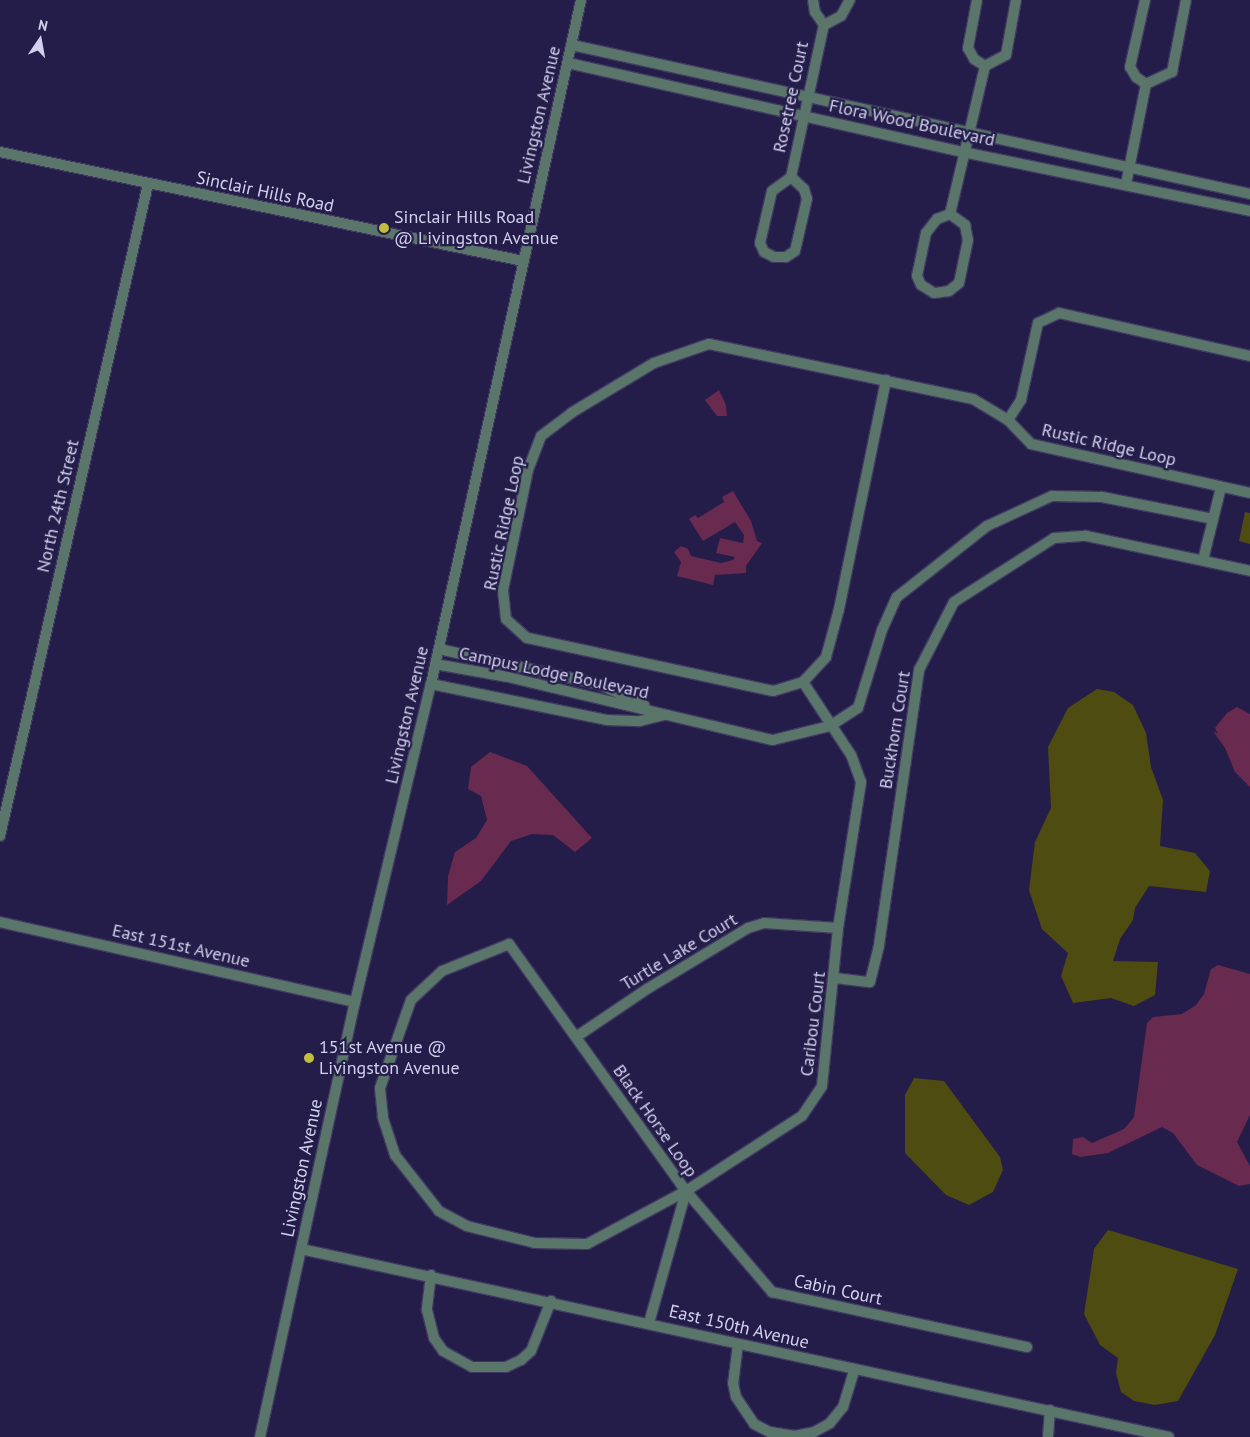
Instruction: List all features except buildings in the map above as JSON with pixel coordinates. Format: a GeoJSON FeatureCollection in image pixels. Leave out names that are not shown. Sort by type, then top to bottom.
{"type":"FeatureCollection","features":[{"type":"Feature","properties":{"kind":"street","name":"Livingston Avenue"},"geometry":{"type":"LineString","coordinates":[[260,1437],[354,1002],[439,649],[581,0]]}},
{"type":"Feature","properties":{"kind":"street","name":"Rosetree Court"},"geometry":{"type":"LineString","coordinates":[[813,0],[814,12],[824,25]]}},
{"type":"Feature","properties":{"kind":"street","name":"Rosetree Court"},"geometry":{"type":"LineString","coordinates":[[791,177],[804,189],[806,199],[794,251],[786,257],[774,257],[764,252],[760,243],[772,191],[791,177],[824,25],[841,16],[850,0]]}},
{"type":"Feature","properties":{"kind":"street"},"geometry":{"type":"LineString","coordinates":[[978,0],[968,48],[974,59],[985,66]]}},
{"type":"Feature","properties":{"kind":"street"},"geometry":{"type":"LineString","coordinates":[[950,214],[962,152],[985,66],[1006,55],[1016,0]]}},
{"type":"Feature","properties":{"kind":"street"},"geometry":{"type":"LineString","coordinates":[[1145,0],[1130,67],[1136,77],[1146,84]]}},
{"type":"Feature","properties":{"kind":"street"},"geometry":{"type":"LineString","coordinates":[[1146,84],[1172,72],[1186,0]]}},
{"type":"Feature","properties":{"kind":"street","name":"Flora Wood Boulevard"},"geometry":{"type":"LineString","coordinates":[[572,44],[968,133],[1130,165],[1250,194]]}},
{"type":"Feature","properties":{"kind":"street","name":"Flora Wood Boulevard"},"geometry":{"type":"LineString","coordinates":[[568,63],[962,152],[1126,184],[1250,212]]}},
{"type":"Feature","properties":{"kind":"street"},"geometry":{"type":"LineString","coordinates":[[1126,184],[1146,84]]}},
{"type":"Feature","properties":{"kind":"street","name":"Sinclair Hills Road"},"geometry":{"type":"LineString","coordinates":[[0,152],[523,261]]}},
{"type":"Feature","properties":{"kind":"street","name":"North 24th Street"},"geometry":{"type":"LineString","coordinates":[[0,836],[148,184]]}},
{"type":"Feature","properties":{"kind":"street"},"geometry":{"type":"LineString","coordinates":[[950,214],[965,225],[968,240],[959,283],[949,291],[934,293],[921,285],[917,276],[918,267],[926,233],[937,219],[950,214]]}},
{"type":"Feature","properties":{"kind":"street"},"geometry":{"type":"LineString","coordinates":[[1008,420],[1021,400],[1038,323],[1059,313],[1250,356]]}},
{"type":"Feature","properties":{"kind":"street","name":"Rustic Ridge Loop"},"geometry":{"type":"LineString","coordinates":[[803,682],[772,691],[527,638],[506,619],[503,590],[528,470],[541,436],[571,413],[654,363],[709,344],[886,380],[973,400],[1008,420],[1031,444],[1250,493]]}},
{"type":"Feature","properties":{"kind":"street"},"geometry":{"type":"LineString","coordinates":[[830,726],[803,682],[826,657],[839,609],[886,380]]}},
{"type":"Feature","properties":{"kind":"street"},"geometry":{"type":"LineString","coordinates":[[1203,560],[1221,487]]}},
{"type":"Feature","properties":{"kind":"street","name":"Campus Lodge Boulevard"},"geometry":{"type":"LineString","coordinates":[[435,664],[508,677],[773,740],[830,726],[858,708],[882,630],[897,597],[987,526],[1052,496],[1102,497],[1213,519]]}},
{"type":"Feature","properties":{"kind":"street","name":"Buckhorn Court"},"geometry":{"type":"LineString","coordinates":[[835,978],[870,982],[879,946],[919,670],[954,602],[1054,538],[1086,536],[1250,571]]}},
{"type":"Feature","properties":{"kind":"street","name":"Campus Lodge Boulevard"},"geometry":{"type":"LineString","coordinates":[[439,649],[598,684],[665,715]]}},
{"type":"Feature","properties":{"kind":"street","name":"Campus Lodge Boulevard"},"geometry":{"type":"LineString","coordinates":[[431,684],[607,720],[640,721],[665,715]]}},
{"type":"Feature","properties":{"kind":"street","name":"Caribou Court"},"geometry":{"type":"LineString","coordinates":[[686,1191],[802,1116],[822,1086],[835,978],[838,928],[861,782],[851,755],[830,726]]}},
{"type":"Feature","properties":{"kind":"street","name":"East 151st Avenue"},"geometry":{"type":"LineString","coordinates":[[0,922],[354,1002]]}},
{"type":"Feature","properties":{"kind":"street","name":"Turtle Lake Court"},"geometry":{"type":"LineString","coordinates":[[576,1037],[647,989],[748,928],[764,923],[838,928]]}},
{"type":"Feature","properties":{"kind":"street","name":"Black Horse Loop"},"geometry":{"type":"LineString","coordinates":[[509,944],[576,1037],[686,1191],[587,1244],[535,1243],[468,1226],[439,1211],[395,1155],[383,1117],[380,1088],[411,1000],[442,970],[509,944]]}},
{"type":"Feature","properties":{"kind":"street"},"geometry":{"type":"LineString","coordinates":[[649,1323],[686,1191]]}},
{"type":"Feature","properties":{"kind":"street","name":"Cabin Court"},"geometry":{"type":"LineString","coordinates":[[686,1191],[772,1292],[1027,1347]]}},
{"type":"Feature","properties":{"kind":"street","name":"East 150th Avenue"},"geometry":{"type":"LineString","coordinates":[[301,1249],[551,1301],[854,1370],[1050,1410],[1165,1437]]}},
{"type":"Feature","properties":{"kind":"street"},"geometry":{"type":"LineString","coordinates":[[431,1275],[428,1310],[434,1338],[443,1351],[472,1368],[506,1367],[521,1360],[531,1351],[551,1301]]}},
{"type":"Feature","properties":{"kind":"street"},"geometry":{"type":"LineString","coordinates":[[738,1344],[733,1383],[736,1397],[754,1424],[770,1432],[795,1436],[814,1432],[830,1423],[843,1407],[854,1370]]}},
{"type":"Feature","properties":{"kind":"street"},"geometry":{"type":"LineString","coordinates":[[1048,1437],[1050,1410]]}},
{"type":"Feature","properties":{"kind":"shaded area"},"geometry":{"type":"Polygon","coordinates":[[[719,390],[726,405],[727,416],[717,416],[705,400],[719,390]]]}},
{"type":"Feature","properties":{"kind":"shaded area"},"geometry":{"type":"Polygon","coordinates":[[[733,491],[751,521],[757,541],[762,543],[746,566],[746,573],[715,575],[713,585],[677,576],[681,562],[674,552],[681,546],[688,549],[691,556],[721,563],[733,560],[735,557],[716,553],[720,538],[743,543],[744,535],[735,522],[703,541],[689,519],[695,515],[698,518],[724,502],[722,497],[733,491]]]}},
{"type":"Feature","properties":{"kind":"shaded area"},"geometry":{"type":"Polygon","coordinates":[[[1245,512],[1250,513],[1250,544],[1239,541],[1245,512]]]}},
{"type":"Feature","properties":{"kind":"shaded area"},"geometry":{"type":"Polygon","coordinates":[[[1097,689],[1114,692],[1133,705],[1146,733],[1151,767],[1163,800],[1160,846],[1195,853],[1210,871],[1206,892],[1149,886],[1135,908],[1133,920],[1120,939],[1113,961],[1158,962],[1155,995],[1134,1006],[1111,998],[1073,1003],[1061,976],[1068,953],[1042,929],[1029,890],[1035,842],[1051,808],[1048,747],[1068,708],[1097,689]]]}},
{"type":"Feature","properties":{"kind":"shaded area"},"geometry":{"type":"Polygon","coordinates":[[[1237,707],[1250,714],[1250,787],[1235,772],[1225,748],[1213,731],[1218,734],[1215,728],[1227,713],[1237,707]]]}},
{"type":"Feature","properties":{"kind":"shaded area"},"geometry":{"type":"Polygon","coordinates":[[[490,752],[527,766],[592,838],[575,852],[553,835],[532,834],[511,841],[481,881],[447,905],[448,876],[455,852],[476,838],[487,820],[481,796],[468,789],[471,767],[490,752]]]}},
{"type":"Feature","properties":{"kind":"shaded area"},"geometry":{"type":"Polygon","coordinates":[[[1218,965],[1250,974],[1250,1115],[1237,1142],[1250,1166],[1250,1184],[1239,1186],[1197,1165],[1173,1133],[1162,1127],[1108,1153],[1080,1157],[1072,1154],[1073,1139],[1083,1137],[1092,1143],[1124,1129],[1134,1117],[1147,1023],[1153,1017],[1182,1014],[1196,1005],[1204,994],[1211,969],[1218,965]]]}},
{"type":"Feature","properties":{"kind":"shaded area"},"geometry":{"type":"Polygon","coordinates":[[[914,1078],[944,1081],[1000,1157],[1003,1170],[993,1192],[969,1205],[946,1195],[905,1153],[905,1095],[914,1078]]]}},
{"type":"Feature","properties":{"kind":"shaded area"},"geometry":{"type":"Polygon","coordinates":[[[1108,1230],[1238,1269],[1215,1335],[1178,1401],[1155,1405],[1134,1401],[1121,1392],[1116,1373],[1118,1358],[1100,1345],[1084,1314],[1094,1249],[1108,1230]]]}},
{"type":"Feature","properties":{"kind":"place","name":"Sinclair Hills Road @ Livingston Avenue"},"geometry":{"type":"Point","coordinates":[384,228]}},
{"type":"Feature","properties":{"kind":"place","name":"151st Avenue @ Livingston Avenue"},"geometry":{"type":"Point","coordinates":[309,1058]}}]}
